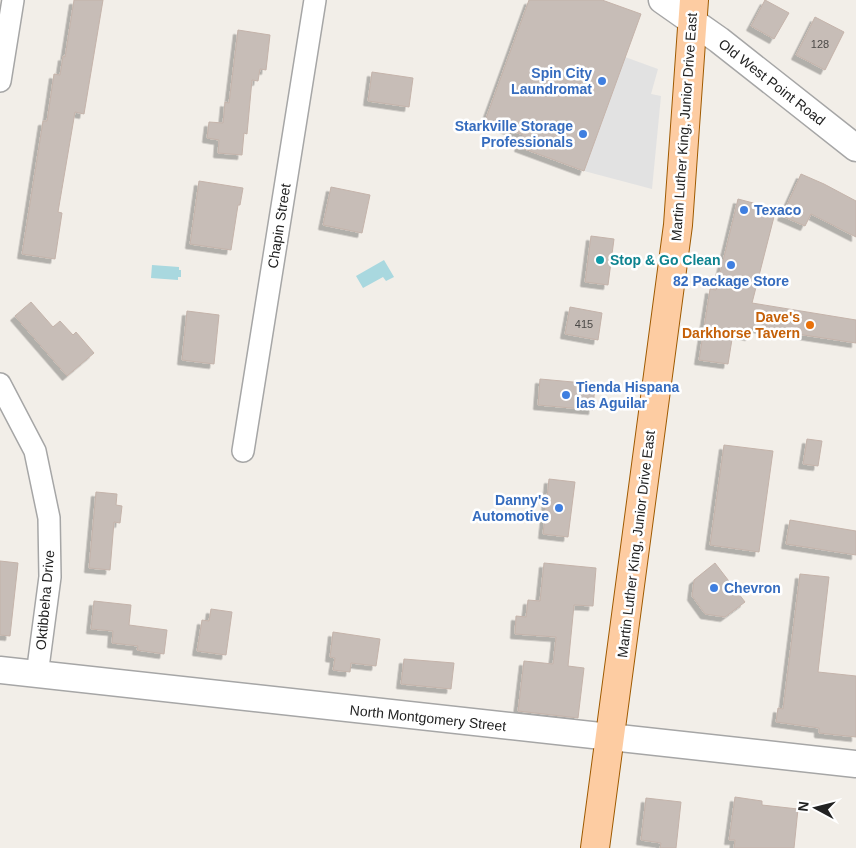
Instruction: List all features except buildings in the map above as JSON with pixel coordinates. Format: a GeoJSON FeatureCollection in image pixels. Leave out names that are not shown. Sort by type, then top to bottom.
{"type":"FeatureCollection","features":[{"type":"Feature","properties":{"kind":"main road","name":"Martin Luther King, Junior Drive East"},"geometry":{"type":"LineString","coordinates":[[595,848],[678,225],[693,11]]}},
{"type":"Feature","properties":{"kind":"street"},"geometry":{"type":"LineString","coordinates":[[0,81],[5,23],[13,0]]}},
{"type":"Feature","properties":{"kind":"street","name":"Chapin Street"},"geometry":{"type":"LineString","coordinates":[[243,451],[315,0]]}},
{"type":"Feature","properties":{"kind":"street","name":"Old West Point Road"},"geometry":{"type":"LineString","coordinates":[[662,0],[693,11],[719,40],[856,148]]}},
{"type":"Feature","properties":{"kind":"street","name":"Oktibbeha Drive"},"geometry":{"type":"LineString","coordinates":[[0,384],[35,452],[49,518],[50,577],[37,675]]}},
{"type":"Feature","properties":{"kind":"street","name":"North Montgomery Street"},"geometry":{"type":"LineString","coordinates":[[0,670],[856,764]]}},
{"type":"Feature","properties":{"kind":"shaded area"},"geometry":{"type":"Polygon","coordinates":[[[625,57],[658,69],[651,94],[661,96],[652,189],[584,171],[625,57]]]}},
{"type":"Feature","properties":{"kind":"water"},"geometry":{"type":"Polygon","coordinates":[[[384,260],[394,277],[386,281],[383,277],[363,288],[356,276],[384,260]]]}},
{"type":"Feature","properties":{"kind":"water"},"geometry":{"type":"Polygon","coordinates":[[[152,265],[179,267],[181,277],[178,277],[178,280],[151,278],[152,265]]]}},
{"type":"Feature","properties":{"kind":"place","name":"Spin City Laundromat"},"geometry":{"type":"Point","coordinates":[602,81]}},
{"type":"Feature","properties":{"kind":"place","name":"Starkville Storage Professionals"},"geometry":{"type":"Point","coordinates":[583,134]}},
{"type":"Feature","properties":{"kind":"place","name":"Texaco"},"geometry":{"type":"Point","coordinates":[744,210]}},
{"type":"Feature","properties":{"kind":"place","name":"Stop & Go Clean"},"geometry":{"type":"Point","coordinates":[600,260]}},
{"type":"Feature","properties":{"kind":"place","name":"82 Package Store"},"geometry":{"type":"Point","coordinates":[731,265]}},
{"type":"Feature","properties":{"kind":"place","name":"Dave's Darkhorse Tavern"},"geometry":{"type":"Point","coordinates":[810,325]}},
{"type":"Feature","properties":{"kind":"place","name":"Tienda Hispana las Aguilar"},"geometry":{"type":"Point","coordinates":[566,395]}},
{"type":"Feature","properties":{"kind":"place","name":"Danny's Automotive"},"geometry":{"type":"Point","coordinates":[559,508]}},
{"type":"Feature","properties":{"kind":"place","name":"Chevron"},"geometry":{"type":"Point","coordinates":[714,588]}}]}
